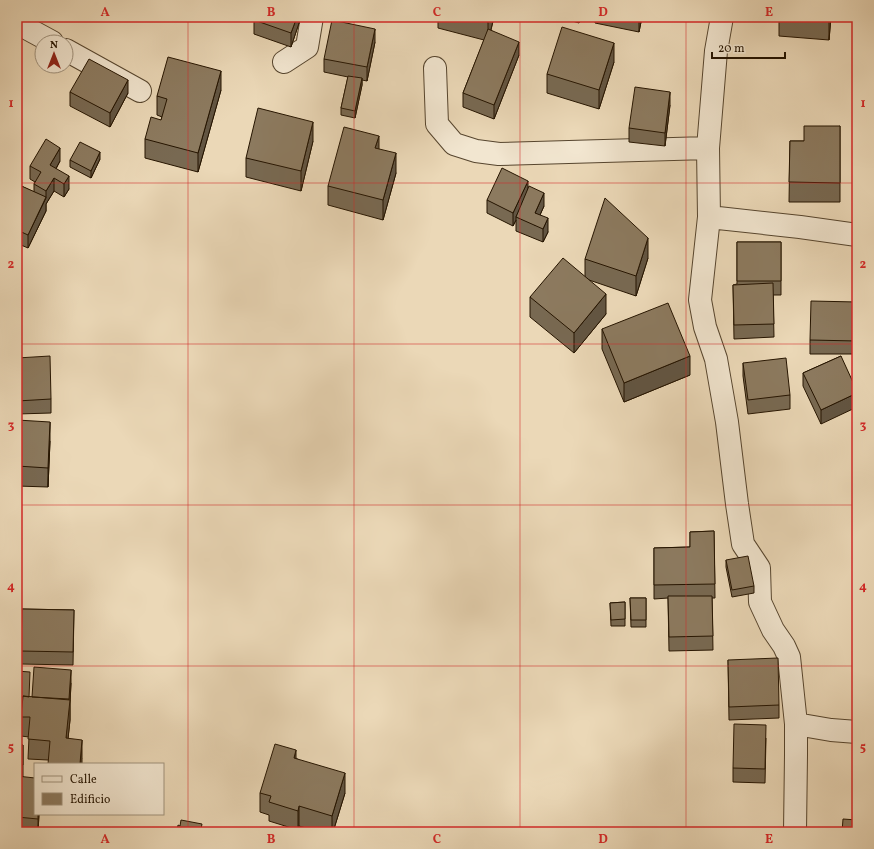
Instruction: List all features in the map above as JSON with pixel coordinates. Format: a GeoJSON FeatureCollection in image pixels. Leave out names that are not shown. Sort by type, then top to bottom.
{"type":"FeatureCollection","features":[{"type":"Feature","properties":{"kind":"street"},"geometry":{"type":"LineString","coordinates":[[284,62],[307,47],[312,17]]}},
{"type":"Feature","properties":{"kind":"street"},"geometry":{"type":"LineString","coordinates":[[722,17],[716,52],[708,148],[709,217],[700,300],[705,327],[716,359],[719,375],[727,422],[743,544],[759,568],[760,602],[773,630],[784,646],[789,657],[796,724],[795,832]]}},
{"type":"Feature","properties":{"kind":"street"},"geometry":{"type":"LineString","coordinates":[[17,22],[38,34]]}},
{"type":"Feature","properties":{"kind":"street"},"geometry":{"type":"LineString","coordinates":[[74,54],[140,91]]}},
{"type":"Feature","properties":{"kind":"street"},"geometry":{"type":"LineString","coordinates":[[435,68],[437,124],[454,144],[476,151],[499,154],[708,148]]}},
{"type":"Feature","properties":{"kind":"street"},"geometry":{"type":"LineString","coordinates":[[709,217],[857,235]]}},
{"type":"Feature","properties":{"kind":"street"},"geometry":{"type":"LineString","coordinates":[[796,724],[831,730],[857,732]]}},
{"type":"Feature","properties":{"kind":"building"},"geometry":{"type":"Polygon","coordinates":[[[256,17],[297,17],[291,33],[254,20],[256,17]]]}},
{"type":"Feature","properties":{"kind":"building"},"geometry":{"type":"Polygon","coordinates":[[[470,17],[489,17],[488,22],[470,17]]]}},
{"type":"Feature","properties":{"kind":"building"},"geometry":{"type":"Polygon","coordinates":[[[786,17],[830,17],[829,21],[786,17]]]}},
{"type":"Feature","properties":{"kind":"building"},"geometry":{"type":"Polygon","coordinates":[[[332,20],[375,29],[367,67],[324,59],[332,20]]]}},
{"type":"Feature","properties":{"kind":"building"},"geometry":{"type":"Polygon","coordinates":[[[562,27],[614,43],[599,90],[547,74],[562,27]]]}},
{"type":"Feature","properties":{"kind":"building"},"geometry":{"type":"Polygon","coordinates":[[[488,29],[519,42],[494,105],[463,93],[488,29]]]}},
{"type":"Feature","properties":{"kind":"building"},"geometry":{"type":"Polygon","coordinates":[[[168,57],[221,71],[198,153],[145,139],[151,117],[161,120],[167,99],[157,96],[168,57]]]}},
{"type":"Feature","properties":{"kind":"building"},"geometry":{"type":"Polygon","coordinates":[[[89,59],[128,80],[110,113],[70,92],[89,59]]]}},
{"type":"Feature","properties":{"kind":"building"},"geometry":{"type":"Polygon","coordinates":[[[348,76],[362,78],[355,111],[341,108],[348,76]]]}},
{"type":"Feature","properties":{"kind":"building"},"geometry":{"type":"Polygon","coordinates":[[[635,87],[670,92],[665,133],[629,128],[635,87]]]}},
{"type":"Feature","properties":{"kind":"building"},"geometry":{"type":"Polygon","coordinates":[[[258,108],[313,122],[301,171],[246,158],[258,108]]]}},
{"type":"Feature","properties":{"kind":"building"},"geometry":{"type":"Polygon","coordinates":[[[804,126],[840,126],[840,183],[789,182],[790,141],[804,141],[804,126]]]}},
{"type":"Feature","properties":{"kind":"building"},"geometry":{"type":"Polygon","coordinates":[[[344,127],[379,136],[375,148],[396,153],[383,200],[328,186],[344,127]]]}},
{"type":"Feature","properties":{"kind":"building"},"geometry":{"type":"Polygon","coordinates":[[[46,139],[60,148],[50,165],[69,176],[64,184],[54,178],[46,191],[34,184],[41,172],[30,166],[46,139]]]}},
{"type":"Feature","properties":{"kind":"building"},"geometry":{"type":"Polygon","coordinates":[[[80,142],[100,152],[91,171],[70,160],[80,142]]]}},
{"type":"Feature","properties":{"kind":"building"},"geometry":{"type":"Polygon","coordinates":[[[502,168],[528,181],[513,213],[487,200],[502,168]]]}},
{"type":"Feature","properties":{"kind":"building"},"geometry":{"type":"Polygon","coordinates":[[[17,184],[46,197],[28,235],[17,230],[17,184]]]}},
{"type":"Feature","properties":{"kind":"building"},"geometry":{"type":"Polygon","coordinates":[[[529,186],[544,193],[535,213],[548,218],[543,229],[516,217],[529,186]]]}},
{"type":"Feature","properties":{"kind":"building"},"geometry":{"type":"Polygon","coordinates":[[[605,198],[648,238],[636,276],[585,259],[605,198]]]}},
{"type":"Feature","properties":{"kind":"building"},"geometry":{"type":"Polygon","coordinates":[[[737,242],[781,242],[781,281],[737,281],[737,242]]]}},
{"type":"Feature","properties":{"kind":"building"},"geometry":{"type":"Polygon","coordinates":[[[17,243],[21,244],[17,251],[17,243]]]}},
{"type":"Feature","properties":{"kind":"building"},"geometry":{"type":"Polygon","coordinates":[[[563,258],[606,294],[574,333],[530,297],[563,258]]]}},
{"type":"Feature","properties":{"kind":"building"},"geometry":{"type":"Polygon","coordinates":[[[773,283],[774,324],[734,325],[733,285],[773,283]]]}},
{"type":"Feature","properties":{"kind":"building"},"geometry":{"type":"Polygon","coordinates":[[[811,301],[857,302],[857,341],[810,340],[811,301]]]}},
{"type":"Feature","properties":{"kind":"building"},"geometry":{"type":"Polygon","coordinates":[[[668,303],[690,356],[624,383],[602,329],[668,303]]]}},
{"type":"Feature","properties":{"kind":"building"},"geometry":{"type":"Polygon","coordinates":[[[50,356],[51,399],[17,401],[17,358],[50,356]]]}},
{"type":"Feature","properties":{"kind":"building"},"geometry":{"type":"Polygon","coordinates":[[[841,356],[857,393],[821,410],[803,373],[841,356]]]}},
{"type":"Feature","properties":{"kind":"building"},"geometry":{"type":"Polygon","coordinates":[[[786,358],[790,395],[748,400],[743,363],[786,358]]]}},
{"type":"Feature","properties":{"kind":"building"},"geometry":{"type":"Polygon","coordinates":[[[17,420],[50,422],[48,468],[17,466],[17,420]]]}},
{"type":"Feature","properties":{"kind":"building"},"geometry":{"type":"Polygon","coordinates":[[[714,531],[715,584],[654,585],[654,548],[690,547],[690,532],[714,531]]]}},
{"type":"Feature","properties":{"kind":"building"},"geometry":{"type":"Polygon","coordinates":[[[748,556],[754,586],[732,590],[726,560],[748,556]]]}},
{"type":"Feature","properties":{"kind":"building"},"geometry":{"type":"Polygon","coordinates":[[[668,596],[712,596],[713,636],[669,637],[668,596]]]}},
{"type":"Feature","properties":{"kind":"building"},"geometry":{"type":"Polygon","coordinates":[[[630,598],[646,598],[646,620],[631,620],[630,598]]]}},
{"type":"Feature","properties":{"kind":"building"},"geometry":{"type":"Polygon","coordinates":[[[625,602],[625,619],[611,620],[610,603],[625,602]]]}},
{"type":"Feature","properties":{"kind":"building"},"geometry":{"type":"Polygon","coordinates":[[[22,609],[74,610],[73,652],[21,651],[22,609]]]}},
{"type":"Feature","properties":{"kind":"building"},"geometry":{"type":"Polygon","coordinates":[[[778,658],[779,705],[729,707],[728,660],[778,658]]]}},
{"type":"Feature","properties":{"kind":"building"},"geometry":{"type":"Polygon","coordinates":[[[34,667],[71,670],[69,699],[32,697],[34,667]]]}},
{"type":"Feature","properties":{"kind":"building"},"geometry":{"type":"Polygon","coordinates":[[[17,671],[30,672],[29,697],[23,696],[22,698],[17,698],[17,671]]]}},
{"type":"Feature","properties":{"kind":"building"},"geometry":{"type":"Polygon","coordinates":[[[23,696],[70,700],[66,738],[82,740],[80,763],[48,763],[50,741],[28,739],[30,717],[21,717],[23,696]]]}},
{"type":"Feature","properties":{"kind":"building"},"geometry":{"type":"Polygon","coordinates":[[[734,724],[766,725],[765,769],[733,768],[734,724]]]}},
{"type":"Feature","properties":{"kind":"building"},"geometry":{"type":"Polygon","coordinates":[[[275,744],[296,750],[294,758],[345,773],[332,816],[299,806],[298,811],[269,802],[271,796],[260,793],[275,744]]]}},
{"type":"Feature","properties":{"kind":"building"},"geometry":{"type":"Polygon","coordinates":[[[17,745],[23,745],[23,765],[17,765],[17,745]]]}},
{"type":"Feature","properties":{"kind":"building"},"geometry":{"type":"Polygon","coordinates":[[[17,776],[34,778],[34,815],[38,815],[38,819],[17,817],[17,776]]]}},
{"type":"Feature","properties":{"kind":"building"},"geometry":{"type":"Polygon","coordinates":[[[843,819],[857,820],[857,832],[842,832],[843,819]]]}},
{"type":"Feature","properties":{"kind":"building"},"geometry":{"type":"Polygon","coordinates":[[[181,820],[202,824],[201,829],[207,830],[207,832],[177,832],[178,825],[180,826],[181,820]]]}}]}
